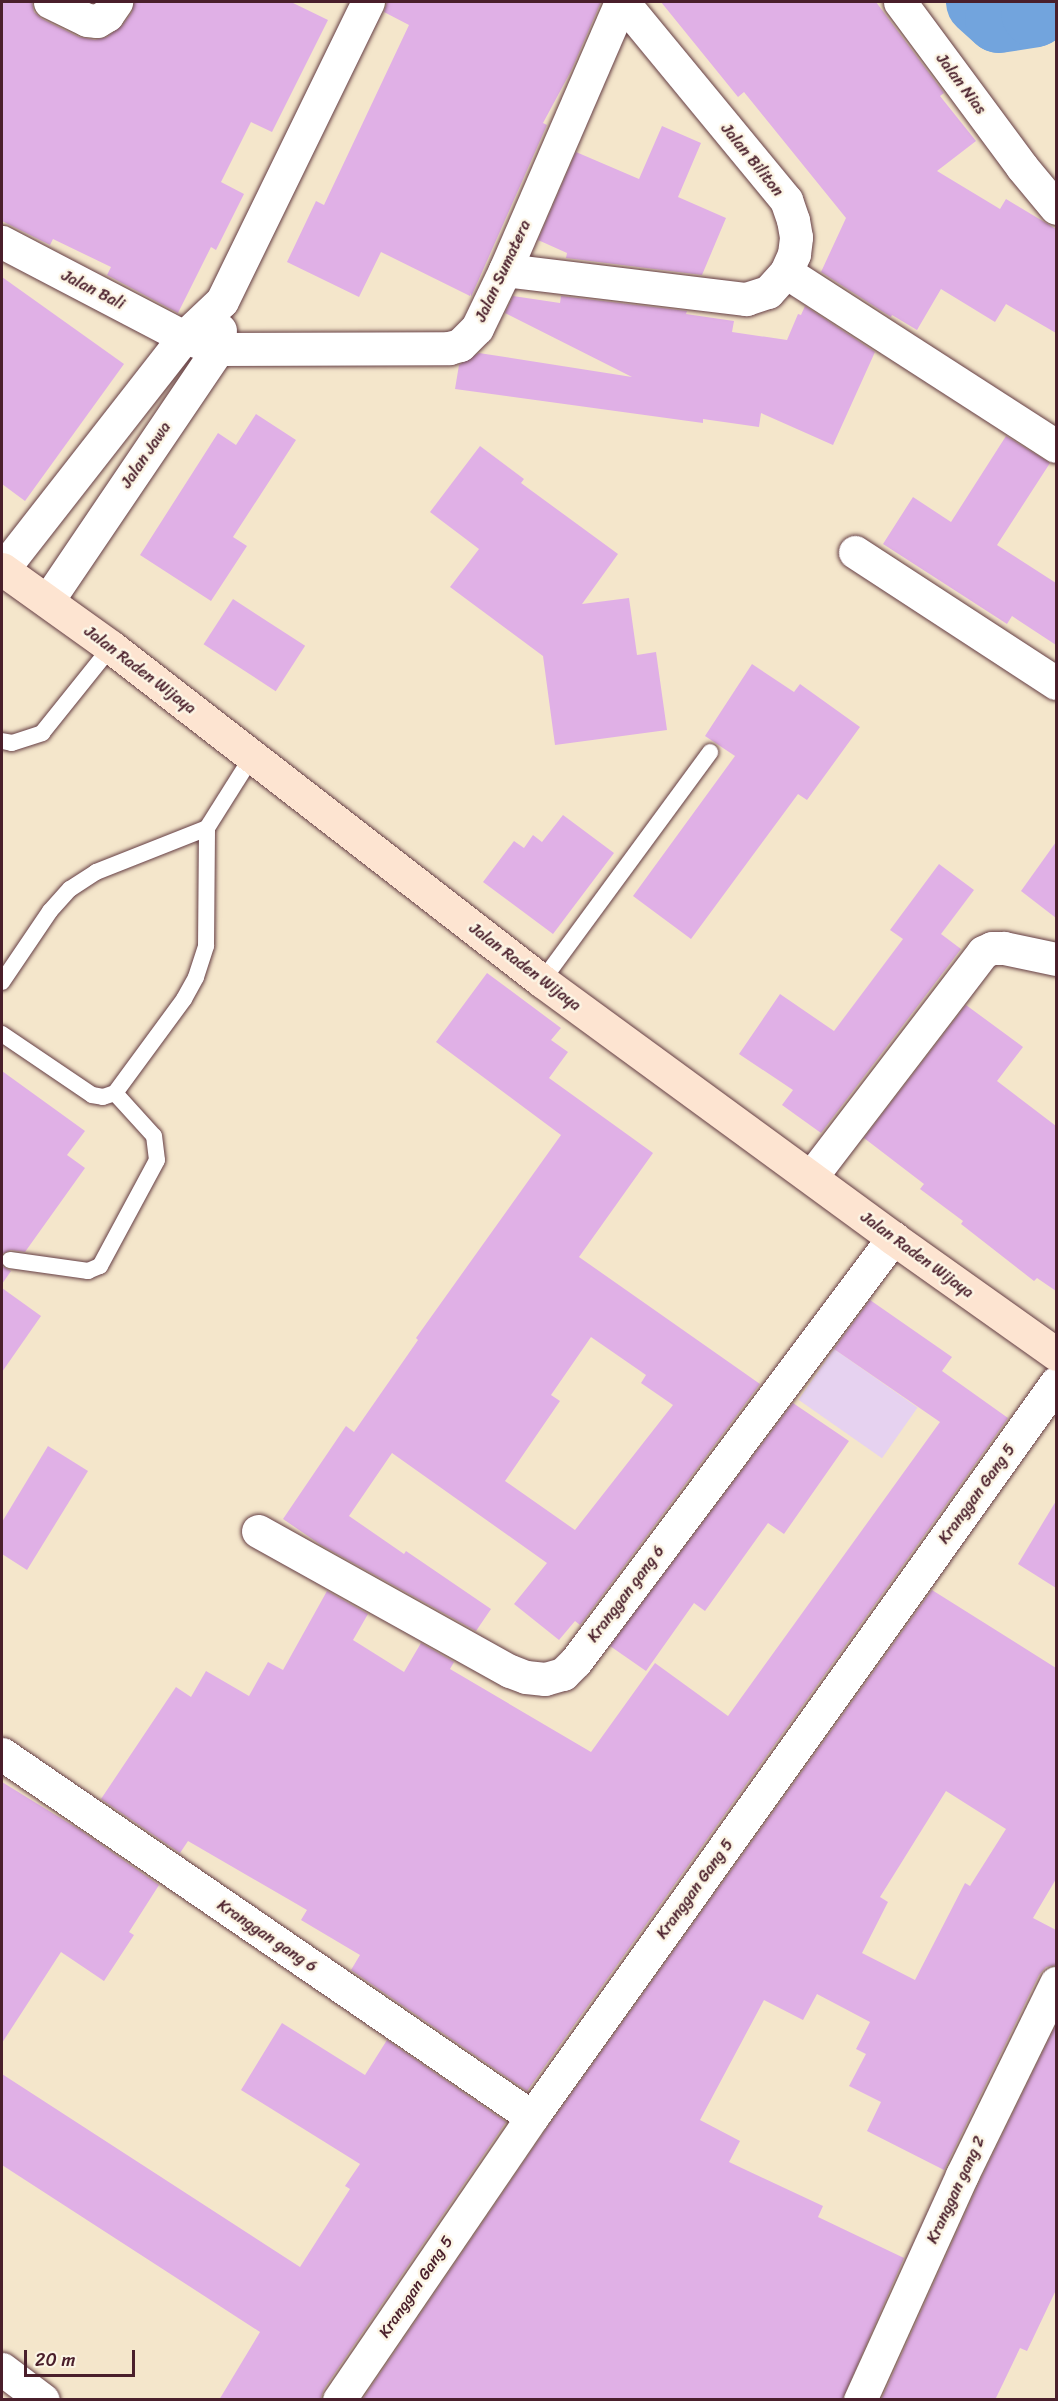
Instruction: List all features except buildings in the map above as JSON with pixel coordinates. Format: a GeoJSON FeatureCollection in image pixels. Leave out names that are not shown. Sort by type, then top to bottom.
{"type":"FeatureCollection","features":[{"type":"Feature","properties":{"kind":"main road","name":"Jalan Raden Wijaya"},"geometry":{"type":"LineString","coordinates":[[2,569],[48,600],[253,755],[542,981],[893,1238],[1056,1354]]}},
{"type":"Feature","properties":{"kind":"street"},"geometry":{"type":"LineString","coordinates":[[50,2],[87,20],[97,21],[107,15],[115,4]]}},
{"type":"Feature","properties":{"kind":"street","name":"Jalan Jawa"},"geometry":{"type":"LineString","coordinates":[[2,569],[184,337],[222,301],[368,2]]}},
{"type":"Feature","properties":{"kind":"street","name":"Jalan Sumatera"},"geometry":{"type":"LineString","coordinates":[[184,337],[218,349],[449,348],[460,345],[477,328],[505,270],[622,2]]}},
{"type":"Feature","properties":{"kind":"street","name":"Jalan Biliton"},"geometry":{"type":"LineString","coordinates":[[505,270],[746,299],[768,292],[786,272],[794,254],[796,237],[794,220],[786,200],[622,2]]}},
{"type":"Feature","properties":{"kind":"street","name":"Jalan Nias"},"geometry":{"type":"LineString","coordinates":[[900,2],[1022,167],[1056,208]]}},
{"type":"Feature","properties":{"kind":"street","name":"Jalan Bali"},"geometry":{"type":"LineString","coordinates":[[2,242],[184,337]]}},
{"type":"Feature","properties":{"kind":"street"},"geometry":{"type":"LineString","coordinates":[[786,272],[1056,446]]}},
{"type":"Feature","properties":{"kind":"street","name":"Jalan Jawa"},"geometry":{"type":"LineString","coordinates":[[48,600],[218,349],[222,301]]}},
{"type":"Feature","properties":{"kind":"street"},"geometry":{"type":"LineString","coordinates":[[855,552],[1056,683]]}},
{"type":"Feature","properties":{"kind":"street"},"geometry":{"type":"LineString","coordinates":[[811,1177],[983,952],[992,948],[1004,948],[1056,958]]}},
{"type":"Feature","properties":{"kind":"street","name":"Kranggan gang 6"},"geometry":{"type":"LineString","coordinates":[[258,1531],[510,1671],[526,1677],[545,1679],[563,1674],[576,1661],[893,1238]]}},
{"type":"Feature","properties":{"kind":"street","name":"Kranggan Gang 5"},"geometry":{"type":"LineString","coordinates":[[339,2400],[532,2117],[1056,1383]]}},
{"type":"Feature","properties":{"kind":"street","name":"Kranggan gang 6"},"geometry":{"type":"LineString","coordinates":[[2,1754],[532,2117]]}},
{"type":"Feature","properties":{"kind":"street","name":"Kranggan gang 2"},"geometry":{"type":"LineString","coordinates":[[860,2400],[962,2175],[1056,1983]]}},
{"type":"Feature","properties":{"kind":"street"},"geometry":{"type":"LineString","coordinates":[[2,2369],[43,2400]]}},
{"type":"Feature","properties":{"kind":"lane"},"geometry":{"type":"LineString","coordinates":[[2,741],[12,743],[42,733],[111,647]]}},
{"type":"Feature","properties":{"kind":"lane"},"geometry":{"type":"LineString","coordinates":[[542,981],[710,752]]}},
{"type":"Feature","properties":{"kind":"lane"},"geometry":{"type":"LineString","coordinates":[[2,1034],[92,1095],[103,1097],[115,1093],[184,999],[196,977],[206,946],[207,828],[253,755]]}},
{"type":"Feature","properties":{"kind":"lane"},"geometry":{"type":"LineString","coordinates":[[2,982],[50,911],[70,889],[96,872],[207,828]]}},
{"type":"Feature","properties":{"kind":"lane"},"geometry":{"type":"LineString","coordinates":[[10,1260],[88,1272],[100,1266],[157,1160],[154,1136],[115,1093]]}},
{"type":"Feature","properties":{"kind":"shaded area"},"geometry":{"type":"Polygon","coordinates":[[[834,1349],[918,1408],[882,1458],[798,1400],[834,1349]]]}},
{"type":"Feature","properties":{"kind":"waterway"},"geometry":{"type":"LineString","coordinates":[[980,2],[999,19],[1035,13],[1049,2]]}}]}
